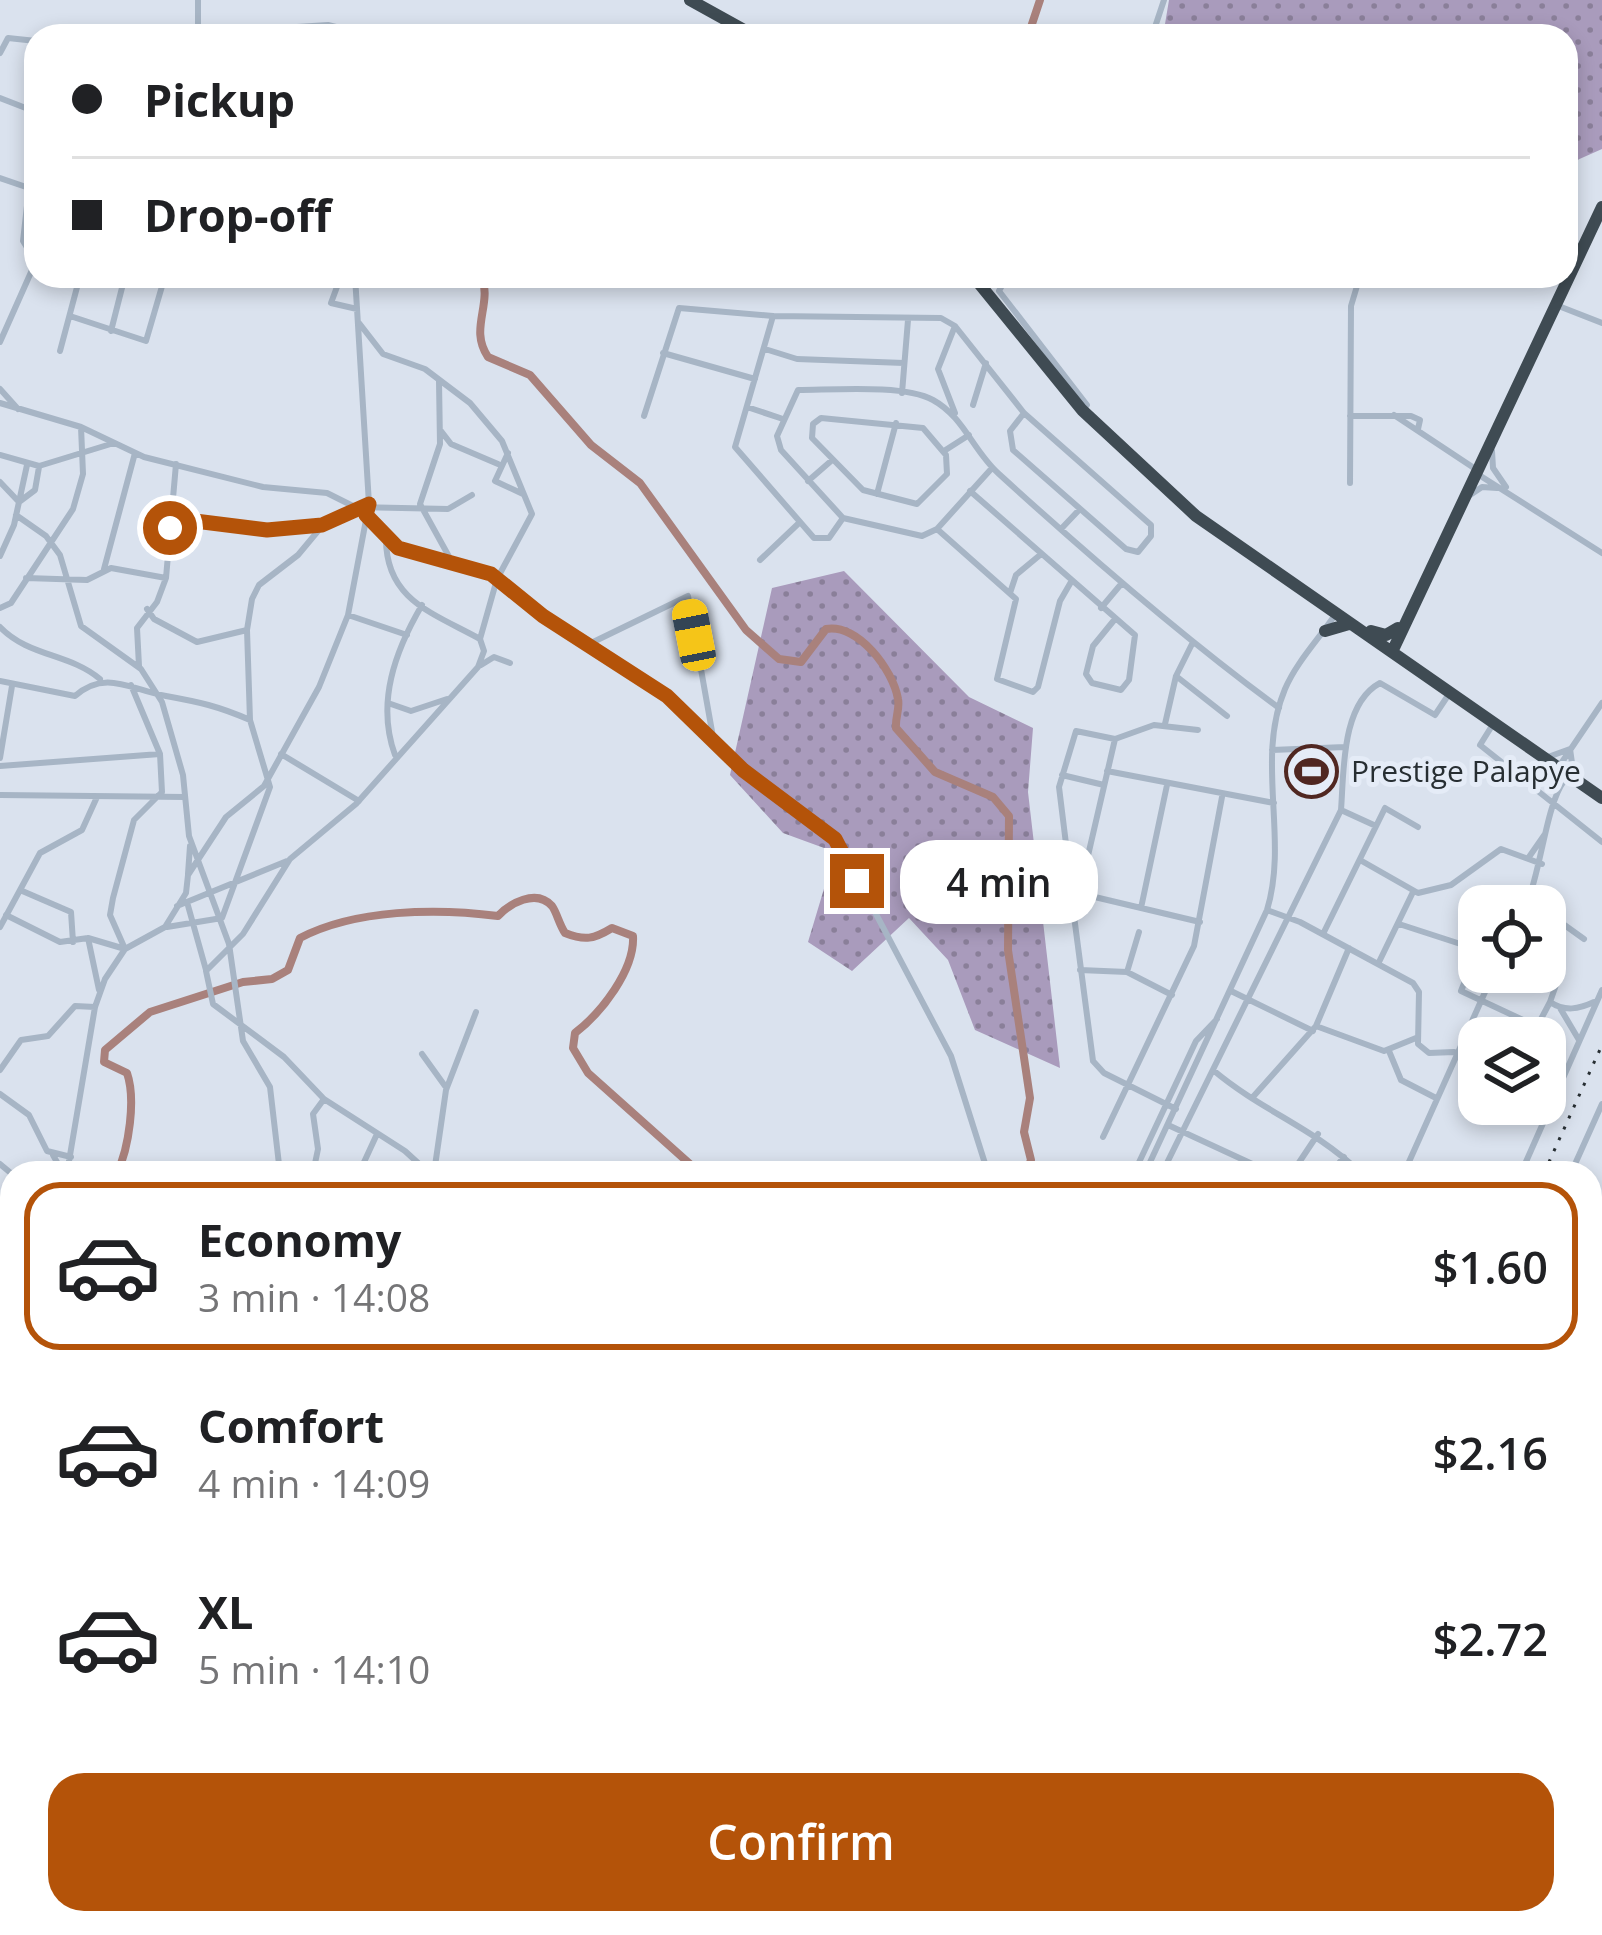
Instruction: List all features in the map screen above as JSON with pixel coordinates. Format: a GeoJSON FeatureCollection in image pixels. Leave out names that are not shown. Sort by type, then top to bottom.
{"type":"FeatureCollection","features":[{"type":"Feature","properties":{"kind":"highway"},"geometry":{"type":"LineString","coordinates":[[690,0],[733,24]]}},
{"type":"Feature","properties":{"kind":"highway"},"geometry":{"type":"LineString","coordinates":[[1578,258],[1602,207]]}},
{"type":"Feature","properties":{"kind":"highway"},"geometry":{"type":"LineString","coordinates":[[983,288],[1082,410],[1188,507],[1350,624],[1419,664],[1451,691]]}},
{"type":"Feature","properties":{"kind":"highway"},"geometry":{"type":"LineString","coordinates":[[1390,648],[1416,607],[1564,288]]}},
{"type":"Feature","properties":{"kind":"highway"},"geometry":{"type":"LineString","coordinates":[[1333,610],[1371,631],[1602,798]]}},
{"type":"Feature","properties":{"kind":"highway"},"geometry":{"type":"LineString","coordinates":[[1322,632],[1333,610]]}},
{"type":"Feature","properties":{"kind":"highway"},"geometry":{"type":"LineString","coordinates":[[1322,632],[1350,624]]}},
{"type":"Feature","properties":{"kind":"highway"},"geometry":{"type":"LineString","coordinates":[[1371,631],[1386,635],[1403,626]]}},
{"type":"Feature","properties":{"kind":"highway"},"geometry":{"type":"LineString","coordinates":[[1403,626],[1406,645],[1419,664]]}},
{"type":"Feature","properties":{"kind":"street"},"geometry":{"type":"LineString","coordinates":[[0,53],[8,38],[24,40]]}},
{"type":"Feature","properties":{"kind":"street"},"geometry":{"type":"LineString","coordinates":[[0,342],[24,288]]}},
{"type":"Feature","properties":{"kind":"street"},"geometry":{"type":"LineString","coordinates":[[60,352],[77,288]]}},
{"type":"Feature","properties":{"kind":"street"},"geometry":{"type":"LineString","coordinates":[[111,331],[122,288]]}},
{"type":"Feature","properties":{"kind":"street"},"geometry":{"type":"LineString","coordinates":[[70,316],[146,341],[161,288]]}},
{"type":"Feature","properties":{"kind":"street"},"geometry":{"type":"LineString","coordinates":[[337,288],[331,303],[357,309]]}},
{"type":"Feature","properties":{"kind":"street"},"geometry":{"type":"LineString","coordinates":[[188,875],[226,817],[264,786],[319,687],[348,615],[369,504],[356,288]]}},
{"type":"Feature","properties":{"kind":"street"},"geometry":{"type":"LineString","coordinates":[[1001,288],[1087,405],[1082,410]]}},
{"type":"Feature","properties":{"kind":"street"},"geometry":{"type":"LineString","coordinates":[[1350,483],[1351,306],[1356,288]]}},
{"type":"Feature","properties":{"kind":"street"},"geometry":{"type":"LineString","coordinates":[[1556,305],[1602,323]]}},
{"type":"Feature","properties":{"kind":"street"},"geometry":{"type":"LineString","coordinates":[[644,416],[679,308],[773,316],[938,317],[955,326],[1024,413],[1153,532],[1138,552],[1130,552],[1079,510],[1009,444],[1010,431],[1024,413]]}},
{"type":"Feature","properties":{"kind":"street"},"geometry":{"type":"LineString","coordinates":[[773,316],[735,447],[799,524],[824,541],[843,518]]}},
{"type":"Feature","properties":{"kind":"street"},"geometry":{"type":"LineString","coordinates":[[902,393],[908,320]]}},
{"type":"Feature","properties":{"kind":"street"},"geometry":{"type":"LineString","coordinates":[[359,323],[383,354],[425,369],[470,403],[508,453],[526,496],[531,520],[512,544],[497,580],[480,639],[484,651],[478,668]]}},
{"type":"Feature","properties":{"kind":"street"},"geometry":{"type":"LineString","coordinates":[[955,326],[938,369],[956,416],[992,468],[1192,644],[1279,708]]}},
{"type":"Feature","properties":{"kind":"street"},"geometry":{"type":"LineString","coordinates":[[765,349],[797,359],[904,363]]}},
{"type":"Feature","properties":{"kind":"street"},"geometry":{"type":"LineString","coordinates":[[663,353],[755,379]]}},
{"type":"Feature","properties":{"kind":"street"},"geometry":{"type":"LineString","coordinates":[[973,405],[986,363]]}},
{"type":"Feature","properties":{"kind":"street"},"geometry":{"type":"LineString","coordinates":[[439,381],[440,430],[420,504],[452,562]]}},
{"type":"Feature","properties":{"kind":"street"},"geometry":{"type":"LineString","coordinates":[[0,389],[21,411]]}},
{"type":"Feature","properties":{"kind":"street"},"geometry":{"type":"LineString","coordinates":[[956,416],[931,399],[902,393],[798,390],[783,419],[777,446],[843,518],[922,536],[937,530],[992,468]]}},
{"type":"Feature","properties":{"kind":"street"},"geometry":{"type":"LineString","coordinates":[[0,403],[82,427],[135,453],[262,487],[327,493],[355,507]]}},
{"type":"Feature","properties":{"kind":"street"},"geometry":{"type":"LineString","coordinates":[[746,406],[783,419]]}},
{"type":"Feature","properties":{"kind":"street"},"geometry":{"type":"LineString","coordinates":[[1350,416],[1418,418],[1418,431],[1602,553]]}},
{"type":"Feature","properties":{"kind":"street"},"geometry":{"type":"LineString","coordinates":[[817,420],[896,422],[923,428],[944,451],[947,474],[922,502],[877,495],[855,485],[812,438],[817,420]]}},
{"type":"Feature","properties":{"kind":"street"},"geometry":{"type":"LineString","coordinates":[[877,495],[896,422]]}},
{"type":"Feature","properties":{"kind":"street"},"geometry":{"type":"LineString","coordinates":[[0,608],[8,605],[73,509],[83,474],[82,427]]}},
{"type":"Feature","properties":{"kind":"street"},"geometry":{"type":"LineString","coordinates":[[440,430],[451,444],[499,464]]}},
{"type":"Feature","properties":{"kind":"street"},"geometry":{"type":"LineString","coordinates":[[1497,430],[1490,458],[1503,488]]}},
{"type":"Feature","properties":{"kind":"street"},"geometry":{"type":"LineString","coordinates":[[944,451],[969,435]]}},
{"type":"Feature","properties":{"kind":"street"},"geometry":{"type":"LineString","coordinates":[[0,455],[39,466],[80,450],[118,443]]}},
{"type":"Feature","properties":{"kind":"street"},"geometry":{"type":"LineString","coordinates":[[26,578],[88,580],[104,569],[135,453]]}},
{"type":"Feature","properties":{"kind":"street"},"geometry":{"type":"LineString","coordinates":[[508,453],[495,481],[526,496]]}},
{"type":"Feature","properties":{"kind":"street"},"geometry":{"type":"LineString","coordinates":[[808,481],[831,460]]}},
{"type":"Feature","properties":{"kind":"street"},"geometry":{"type":"LineString","coordinates":[[141,669],[134,638],[147,609],[159,599],[166,578],[176,464]]}},
{"type":"Feature","properties":{"kind":"street"},"geometry":{"type":"LineString","coordinates":[[0,556],[16,515],[27,465]]}},
{"type":"Feature","properties":{"kind":"street"},"geometry":{"type":"LineString","coordinates":[[19,502],[35,490],[39,466]]}},
{"type":"Feature","properties":{"kind":"street"},"geometry":{"type":"LineString","coordinates":[[0,482],[19,502]]}},
{"type":"Feature","properties":{"kind":"street"},"geometry":{"type":"LineString","coordinates":[[1462,503],[1482,488],[1503,488]]}},
{"type":"Feature","properties":{"kind":"street"},"geometry":{"type":"LineString","coordinates":[[970,491],[1137,638],[1127,684],[1121,690],[1092,683],[1085,674],[1093,646],[1115,619]]}},
{"type":"Feature","properties":{"kind":"street"},"geometry":{"type":"LineString","coordinates":[[222,918],[261,824],[270,773],[250,721],[248,630],[259,585],[292,560],[322,525],[355,507],[420,504],[448,509],[472,495]]}},
{"type":"Feature","properties":{"kind":"street"},"geometry":{"type":"LineString","coordinates":[[1060,530],[1079,510]]}},
{"type":"Feature","properties":{"kind":"street"},"geometry":{"type":"LineString","coordinates":[[16,515],[51,542],[71,579],[80,626],[141,669],[159,693],[185,797],[189,921],[213,1004],[272,1048],[324,1099],[414,1161]]}},
{"type":"Feature","properties":{"kind":"street"},"geometry":{"type":"LineString","coordinates":[[366,515],[398,548],[497,580],[667,696],[784,804],[839,844],[951,1056],[984,1161]]}},
{"type":"Feature","properties":{"kind":"street"},"geometry":{"type":"LineString","coordinates":[[170,528],[195,521],[267,530],[322,525]]}},
{"type":"Feature","properties":{"kind":"street"},"geometry":{"type":"LineString","coordinates":[[760,560],[799,524]]}},
{"type":"Feature","properties":{"kind":"street"},"geometry":{"type":"LineString","coordinates":[[937,530],[1017,603],[997,679],[1033,692],[1040,683],[1060,601],[1072,582]]}},
{"type":"Feature","properties":{"kind":"street"},"geometry":{"type":"LineString","coordinates":[[386,539],[396,587],[480,639]]}},
{"type":"Feature","properties":{"kind":"street"},"geometry":{"type":"LineString","coordinates":[[1010,592],[1016,575],[1041,554]]}},
{"type":"Feature","properties":{"kind":"street"},"geometry":{"type":"LineString","coordinates":[[104,569],[166,578]]}},
{"type":"Feature","properties":{"kind":"street"},"geometry":{"type":"LineString","coordinates":[[1101,608],[1122,584]]}},
{"type":"Feature","properties":{"kind":"street"},"geometry":{"type":"LineString","coordinates":[[589,644],[688,596],[713,738]]}},
{"type":"Feature","properties":{"kind":"street"},"geometry":{"type":"LineString","coordinates":[[395,756],[386,725],[388,685],[422,605]]}},
{"type":"Feature","properties":{"kind":"street"},"geometry":{"type":"LineString","coordinates":[[147,609],[154,619],[197,642],[248,630]]}},
{"type":"Feature","properties":{"kind":"street"},"geometry":{"type":"LineString","coordinates":[[348,615],[406,634]]}},
{"type":"Feature","properties":{"kind":"street"},"geometry":{"type":"LineString","coordinates":[[0,626],[20,647],[80,664],[103,680],[202,700],[250,721]]}},
{"type":"Feature","properties":{"kind":"street"},"geometry":{"type":"LineString","coordinates":[[1151,1161],[1267,910],[1276,867],[1272,750],[1279,708],[1293,673],[1322,632]]}},
{"type":"Feature","properties":{"kind":"street"},"geometry":{"type":"LineString","coordinates":[[1165,724],[1176,676],[1192,644]]}},
{"type":"Feature","properties":{"kind":"street"},"geometry":{"type":"LineString","coordinates":[[484,651],[510,663]]}},
{"type":"Feature","properties":{"kind":"street"},"geometry":{"type":"LineString","coordinates":[[165,927],[186,897],[238,883],[290,859],[359,800],[478,668],[494,657]]}},
{"type":"Feature","properties":{"kind":"street"},"geometry":{"type":"LineString","coordinates":[[1176,676],[1227,716]]}},
{"type":"Feature","properties":{"kind":"street"},"geometry":{"type":"LineString","coordinates":[[0,681],[75,696],[103,680]]}},
{"type":"Feature","properties":{"kind":"street"},"geometry":{"type":"LineString","coordinates":[[1169,1161],[1341,810],[1345,747],[1375,685],[1432,715],[1451,691]]}},
{"type":"Feature","properties":{"kind":"street"},"geometry":{"type":"LineString","coordinates":[[12,686],[0,762],[160,754]]}},
{"type":"Feature","properties":{"kind":"street"},"geometry":{"type":"LineString","coordinates":[[131,686],[160,754],[160,800]]}},
{"type":"Feature","properties":{"kind":"street"},"geometry":{"type":"LineString","coordinates":[[388,703],[411,710],[451,697]]}},
{"type":"Feature","properties":{"kind":"street"},"geometry":{"type":"LineString","coordinates":[[1535,885],[1570,749],[1602,703]]}},
{"type":"Feature","properties":{"kind":"street"},"geometry":{"type":"LineString","coordinates":[[1495,722],[1480,745],[1602,842]]}},
{"type":"Feature","properties":{"kind":"street"},"geometry":{"type":"LineString","coordinates":[[1085,861],[1070,856],[1063,840],[1062,776],[1076,730],[1114,739],[1165,724],[1198,730]]}},
{"type":"Feature","properties":{"kind":"street"},"geometry":{"type":"LineString","coordinates":[[1114,739],[1078,893],[1079,970],[1093,1061],[1176,1109]]}},
{"type":"Feature","properties":{"kind":"street"},"geometry":{"type":"LineString","coordinates":[[1272,750],[1345,747]]}},
{"type":"Feature","properties":{"kind":"street"},"geometry":{"type":"LineString","coordinates":[[1544,757],[1570,749]]}},
{"type":"Feature","properties":{"kind":"street"},"geometry":{"type":"LineString","coordinates":[[1566,775],[1570,749]]}},
{"type":"Feature","properties":{"kind":"street"},"geometry":{"type":"LineString","coordinates":[[281,754],[359,800]]}},
{"type":"Feature","properties":{"kind":"street"},"geometry":{"type":"LineString","coordinates":[[1107,771],[1222,797],[1274,803]]}},
{"type":"Feature","properties":{"kind":"street"},"geometry":{"type":"LineString","coordinates":[[1062,776],[1104,785]]}},
{"type":"Feature","properties":{"kind":"street"},"geometry":{"type":"LineString","coordinates":[[1141,908],[1167,785]]}},
{"type":"Feature","properties":{"kind":"street"},"geometry":{"type":"LineString","coordinates":[[0,795],[185,797]]}},
{"type":"Feature","properties":{"kind":"street"},"geometry":{"type":"LineString","coordinates":[[0,927],[45,848],[83,828],[97,797]]}},
{"type":"Feature","properties":{"kind":"street"},"geometry":{"type":"LineString","coordinates":[[1103,1137],[1172,995],[1200,922],[1222,797]]}},
{"type":"Feature","properties":{"kind":"street"},"geometry":{"type":"LineString","coordinates":[[124,949],[110,915],[113,898],[134,820],[160,800]]}},
{"type":"Feature","properties":{"kind":"street"},"geometry":{"type":"LineString","coordinates":[[1323,934],[1388,807],[1418,826]]}},
{"type":"Feature","properties":{"kind":"street"},"geometry":{"type":"LineString","coordinates":[[1341,810],[1376,826]]}},
{"type":"Feature","properties":{"kind":"street"},"geometry":{"type":"LineString","coordinates":[[1529,857],[1547,831]]}},
{"type":"Feature","properties":{"kind":"street"},"geometry":{"type":"LineString","coordinates":[[190,842],[230,944],[239,1027],[271,1087],[279,1161]]}},
{"type":"Feature","properties":{"kind":"street"},"geometry":{"type":"LineString","coordinates":[[1360,860],[1413,892],[1451,885],[1501,849],[1542,864]]}},
{"type":"Feature","properties":{"kind":"street"},"geometry":{"type":"LineString","coordinates":[[206,971],[243,934],[290,859]]}},
{"type":"Feature","properties":{"kind":"street"},"geometry":{"type":"LineString","coordinates":[[20,890],[71,912],[73,942]]}},
{"type":"Feature","properties":{"kind":"street"},"geometry":{"type":"LineString","coordinates":[[1378,962],[1413,892]]}},
{"type":"Feature","properties":{"kind":"street"},"geometry":{"type":"LineString","coordinates":[[1078,893],[1200,922]]}},
{"type":"Feature","properties":{"kind":"street"},"geometry":{"type":"LineString","coordinates":[[1267,910],[1378,962],[1416,987],[1416,1038],[1429,1053],[1454,1052]]}},
{"type":"Feature","properties":{"kind":"street"},"geometry":{"type":"LineString","coordinates":[[6,915],[60,942],[88,938],[124,949]]}},
{"type":"Feature","properties":{"kind":"street"},"geometry":{"type":"LineString","coordinates":[[70,1161],[94,1007],[124,949],[165,927],[222,918]]}},
{"type":"Feature","properties":{"kind":"street"},"geometry":{"type":"LineString","coordinates":[[1399,924],[1458,943]]}},
{"type":"Feature","properties":{"kind":"street"},"geometry":{"type":"LineString","coordinates":[[1566,926],[1585,939]]}},
{"type":"Feature","properties":{"kind":"street"},"geometry":{"type":"LineString","coordinates":[[1127,972],[1139,932]]}},
{"type":"Feature","properties":{"kind":"street"},"geometry":{"type":"LineString","coordinates":[[88,938],[99,993]]}},
{"type":"Feature","properties":{"kind":"street"},"geometry":{"type":"LineString","coordinates":[[1252,1098],[1315,1029],[1348,948]]}},
{"type":"Feature","properties":{"kind":"street"},"geometry":{"type":"LineString","coordinates":[[1079,970],[1127,972],[1172,995]]}},
{"type":"Feature","properties":{"kind":"street"},"geometry":{"type":"LineString","coordinates":[[1526,1161],[1602,990]]}},
{"type":"Feature","properties":{"kind":"street"},"geometry":{"type":"LineString","coordinates":[[1231,991],[1315,1029],[1389,1051],[1416,1038]]}},
{"type":"Feature","properties":{"kind":"street"},"geometry":{"type":"LineString","coordinates":[[1464,993],[1515,1017]]}},
{"type":"Feature","properties":{"kind":"street"},"geometry":{"type":"LineString","coordinates":[[1473,1017],[1484,993]]}},
{"type":"Feature","properties":{"kind":"street"},"geometry":{"type":"LineString","coordinates":[[1543,1017],[1553,993]]}},
{"type":"Feature","properties":{"kind":"street"},"geometry":{"type":"LineString","coordinates":[[1550,1003],[1580,1008],[1597,1000]]}},
{"type":"Feature","properties":{"kind":"street"},"geometry":{"type":"LineString","coordinates":[[0,1070],[21,1040],[48,1036],[75,1006],[94,1007]]}},
{"type":"Feature","properties":{"kind":"street"},"geometry":{"type":"LineString","coordinates":[[1560,1008],[1579,1040]]}},
{"type":"Feature","properties":{"kind":"street"},"geometry":{"type":"LineString","coordinates":[[433,1161],[446,1090],[476,1012]]}},
{"type":"Feature","properties":{"kind":"street"},"geometry":{"type":"LineString","coordinates":[[1139,1161],[1196,1041],[1219,1016]]}},
{"type":"Feature","properties":{"kind":"street"},"geometry":{"type":"LineString","coordinates":[[1409,1161],[1458,1047]]}},
{"type":"Feature","properties":{"kind":"street"},"geometry":{"type":"LineString","coordinates":[[257,1062],[272,1048]]}},
{"type":"Feature","properties":{"kind":"street"},"geometry":{"type":"LineString","coordinates":[[1389,1051],[1401,1080],[1436,1098]]}},
{"type":"Feature","properties":{"kind":"street"},"geometry":{"type":"LineString","coordinates":[[422,1054],[446,1090]]}},
{"type":"Feature","properties":{"kind":"street"},"geometry":{"type":"LineString","coordinates":[[1213,1070],[1266,1112],[1318,1134],[1348,1161]]}},
{"type":"Feature","properties":{"kind":"street"},"geometry":{"type":"LineString","coordinates":[[0,1094],[29,1115],[38,1139],[57,1161]]}},
{"type":"Feature","properties":{"kind":"street"},"geometry":{"type":"LineString","coordinates":[[316,1161],[313,1114],[324,1099]]}},
{"type":"Feature","properties":{"kind":"street"},"geometry":{"type":"LineString","coordinates":[[1576,1161],[1602,1104]]}},
{"type":"Feature","properties":{"kind":"street"},"geometry":{"type":"LineString","coordinates":[[1168,1125],[1250,1161]]}},
{"type":"Feature","properties":{"kind":"street"},"geometry":{"type":"LineString","coordinates":[[365,1161],[377,1134]]}},
{"type":"Feature","properties":{"kind":"street"},"geometry":{"type":"LineString","coordinates":[[1300,1161],[1318,1134]]}},
{"type":"Feature","properties":{"kind":"street"},"geometry":{"type":"LineString","coordinates":[[52,1153],[71,1157]]}},
{"type":"Feature","properties":{"kind":"street"},"geometry":{"type":"LineString","coordinates":[[1339,1161],[1343,1156]]}},
{"type":"Feature","properties":{"kind":"shaded area"},"geometry":{"type":"Polygon","coordinates":[[[1169,0],[1602,0],[1602,149],[1578,160],[1578,24],[1165,24],[1169,0]]]}},
{"type":"Feature","properties":{"kind":"shaded area"},"geometry":{"type":"Polygon","coordinates":[[[844,571],[969,697],[1033,728],[1028,792],[1060,1068],[975,1030],[948,960],[909,918],[852,971],[808,942],[835,852],[783,833],[730,775],[772,588],[844,571]]]}},
{"type":"Feature","properties":{"kind":"waterway"},"geometry":{"type":"LineString","coordinates":[[1032,24],[1040,0]]}},
{"type":"Feature","properties":{"kind":"waterway"},"geometry":{"type":"LineString","coordinates":[[484,288],[480,337],[488,357],[530,375],[591,445],[640,483],[746,630],[779,659],[801,662],[826,629],[838,629],[862,641],[895,687],[896,728],[935,772],[993,797],[1009,816],[1008,950],[1030,1098],[1024,1132],[1031,1161]]}},
{"type":"Feature","properties":{"kind":"waterway"},"geometry":{"type":"LineString","coordinates":[[122,1161],[131,1096],[127,1073],[104,1062],[105,1050],[150,1012],[243,982],[272,979],[288,970],[300,938],[322,928],[371,916],[423,912],[498,916],[531,898],[552,906],[565,933],[589,938],[612,928],[633,936],[622,976],[575,1033],[573,1048],[588,1073],[687,1161]]}},
{"type":"Feature","properties":{"kind":"railway"},"geometry":{"type":"LineString","coordinates":[[1549,1161],[1602,1045]]}},
{"type":"Feature","properties":{"kind":"place","name":"Prestige Palapye"},"geometry":{"type":"Point","coordinates":[1312,772]}},
{"type":"Feature","properties":{"kind":"route"},"geometry":{"type":"LineString","coordinates":[[170,528],[181,529],[195,521],[267,530],[322,525],[369,504],[366,515],[398,548],[422,550],[491,574],[543,616],[667,696],[743,770],[835,839],[857,881]]}}]}
